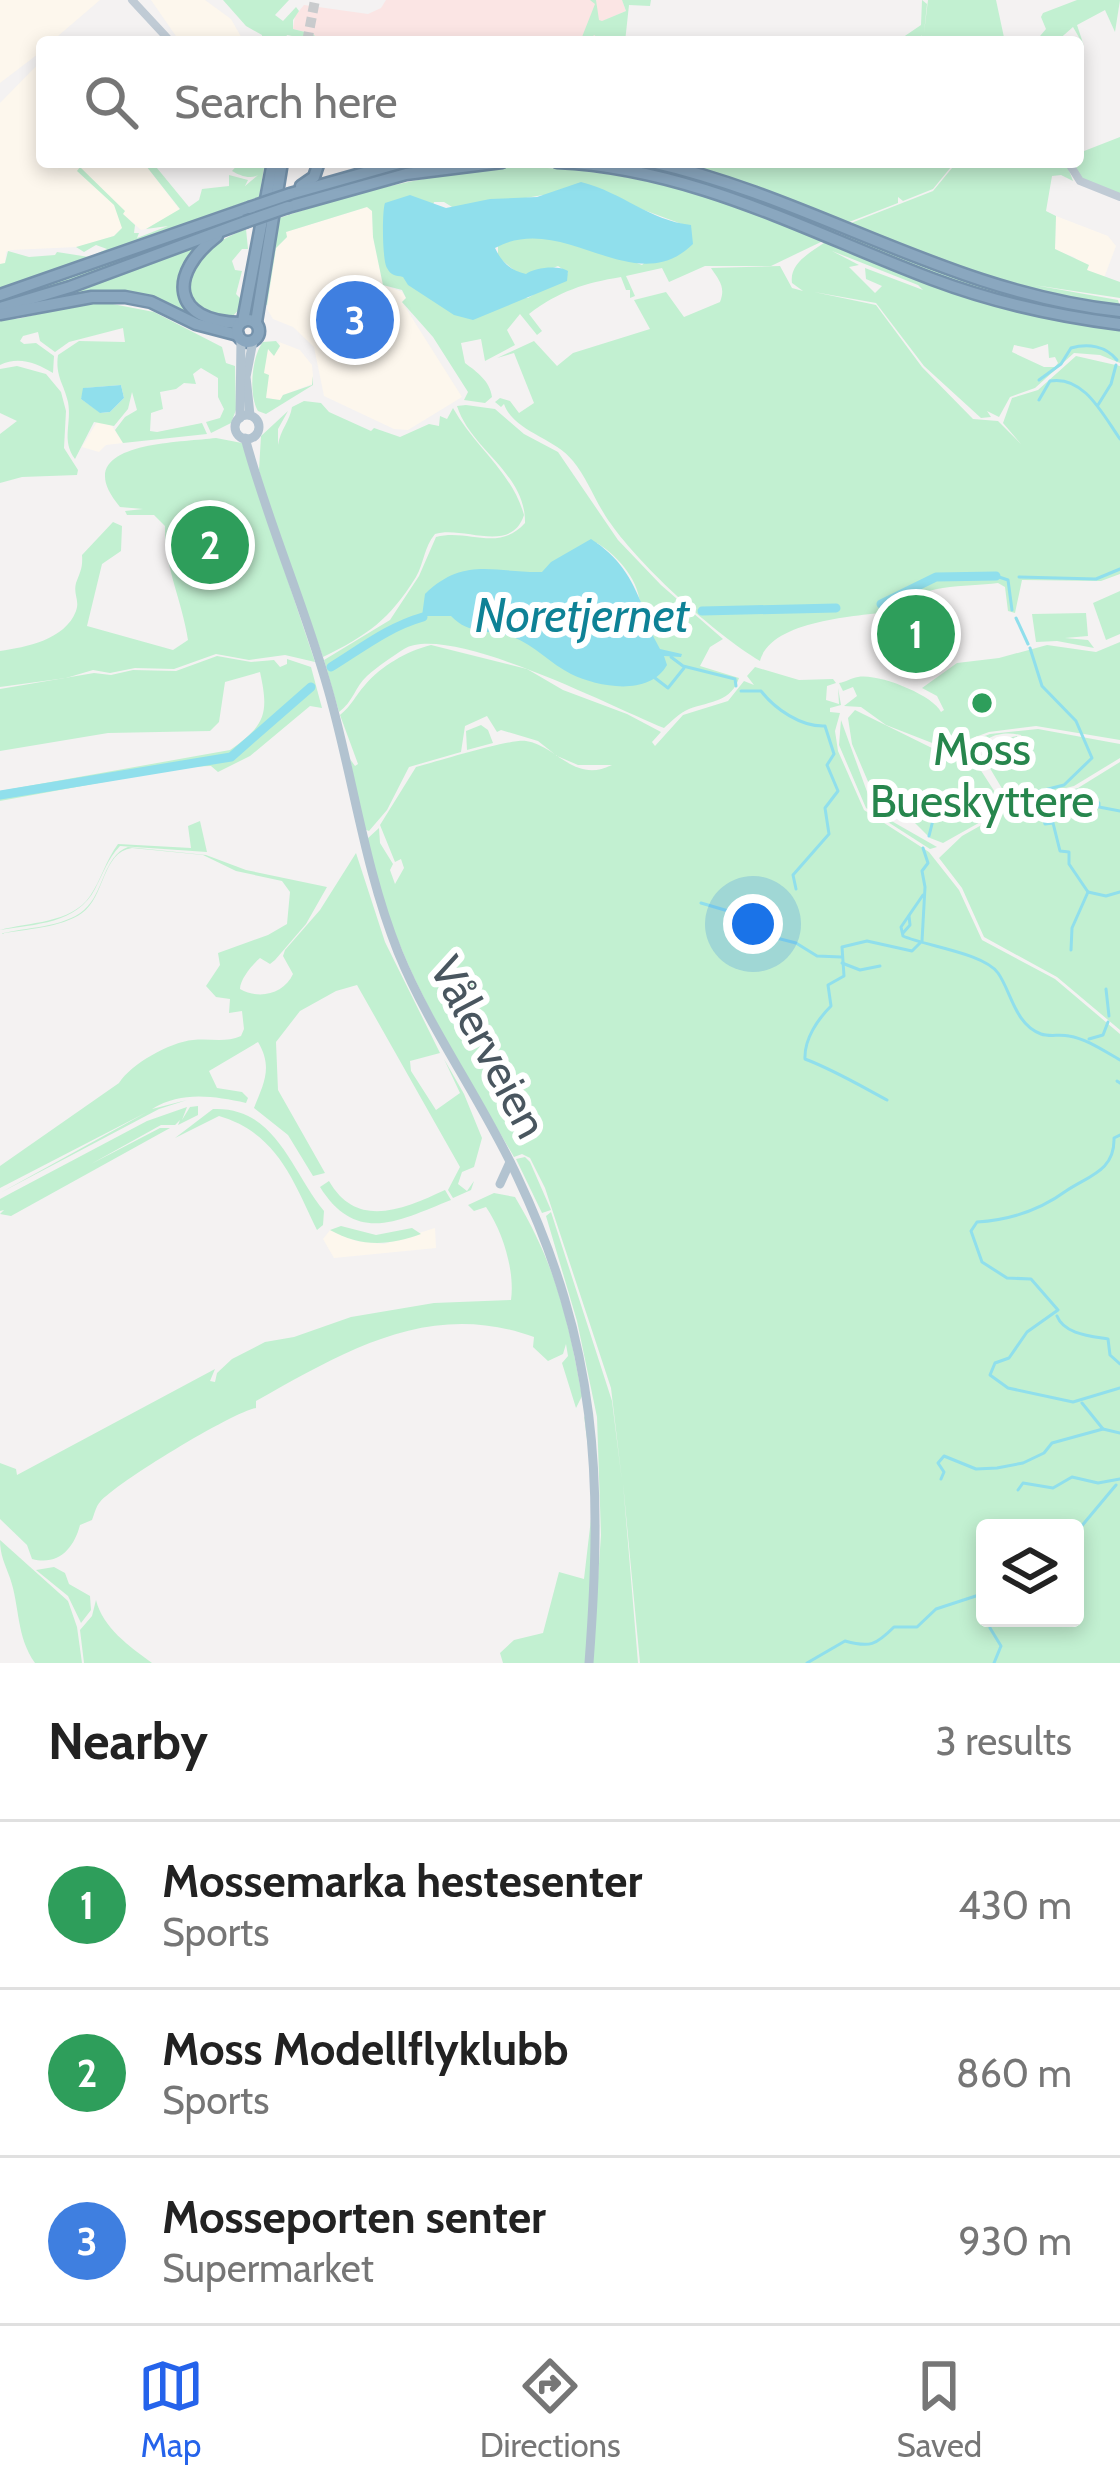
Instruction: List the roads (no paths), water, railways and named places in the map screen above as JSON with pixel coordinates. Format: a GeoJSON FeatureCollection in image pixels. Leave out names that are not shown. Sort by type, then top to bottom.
{"type":"FeatureCollection","features":[{"type":"Feature","properties":{"kind":"highway"},"geometry":{"type":"LineString","coordinates":[[245,330],[272,168]]}},
{"type":"Feature","properties":{"kind":"highway"},"geometry":{"type":"LineString","coordinates":[[245,330],[281,168]]}},
{"type":"Feature","properties":{"kind":"highway"},"geometry":{"type":"LineString","coordinates":[[289,200],[314,177],[317,168]]}},
{"type":"Feature","properties":{"kind":"highway"},"geometry":{"type":"LineString","coordinates":[[0,311],[385,168]]}},
{"type":"Feature","properties":{"kind":"highway"},"geometry":{"type":"LineString","coordinates":[[0,295],[249,208],[454,168]]}},
{"type":"Feature","properties":{"kind":"highway"},"geometry":{"type":"LineString","coordinates":[[608,168],[689,183],[1011,291],[1120,311]]}},
{"type":"Feature","properties":{"kind":"highway"},"geometry":{"type":"LineString","coordinates":[[673,168],[746,189],[968,291],[1050,313],[1120,324]]}},
{"type":"Feature","properties":{"kind":"highway"},"geometry":{"type":"LineString","coordinates":[[240,224],[199,252],[186,272],[184,295],[188,307],[200,316],[245,330]]}},
{"type":"Feature","properties":{"kind":"highway"},"geometry":{"type":"LineString","coordinates":[[0,311],[92,297],[125,297],[151,302],[196,324],[245,330]]}},
{"type":"Feature","properties":{"kind":"main road"},"geometry":{"type":"LineString","coordinates":[[245,330],[245,417],[236,430],[251,436],[259,423],[245,417]]}},
{"type":"Feature","properties":{"kind":"main road","name":"Vålerveien"},"geometry":{"type":"LineString","coordinates":[[251,436],[256,473],[318,656],[370,868],[398,952],[510,1162],[557,1268],[588,1389],[598,1525],[589,1663]]}},
{"type":"Feature","properties":{"kind":"main road"},"geometry":{"type":"LineString","coordinates":[[500,1184],[510,1162]]}},
{"type":"Feature","properties":{"kind":"street"},"geometry":{"type":"LineString","coordinates":[[136,0],[166,36]]}},
{"type":"Feature","properties":{"kind":"street"},"geometry":{"type":"LineString","coordinates":[[1072,168],[1080,182],[1120,197]]}},
{"type":"Feature","properties":{"kind":"water"},"geometry":{"type":"Polygon","coordinates":[[[581,182],[662,218],[691,225],[693,244],[670,259],[647,264],[547,240],[521,239],[495,248],[503,261],[526,274],[559,268],[568,271],[567,281],[473,320],[454,315],[387,268],[385,203],[410,195],[446,208],[490,199],[537,197],[581,182]]]}},
{"type":"Feature","properties":{"kind":"water"},"geometry":{"type":"Polygon","coordinates":[[[121,385],[124,398],[110,412],[100,413],[81,399],[83,388],[121,385]]]}},
{"type":"Feature","properties":{"kind":"water","name":"Noretjernet"},"geometry":{"type":"Polygon","coordinates":[[[591,539],[629,577],[643,607],[639,618],[660,649],[682,654],[664,656],[667,665],[648,682],[595,683],[571,674],[513,637],[473,629],[451,616],[422,616],[425,594],[453,575],[480,569],[542,572],[591,539]]]}},
{"type":"Feature","properties":{"kind":"waterway"},"geometry":{"type":"LineString","coordinates":[[1039,380],[1061,364],[1071,348],[1096,347],[1117,360]]}},
{"type":"Feature","properties":{"kind":"waterway"},"geometry":{"type":"LineString","coordinates":[[1098,405],[1116,365]]}},
{"type":"Feature","properties":{"kind":"waterway"},"geometry":{"type":"LineString","coordinates":[[1039,400],[1050,381],[1073,384],[1091,399],[1120,439]]}},
{"type":"Feature","properties":{"kind":"waterway"},"geometry":{"type":"LineString","coordinates":[[1019,577],[1096,579],[1120,569]]}},
{"type":"Feature","properties":{"kind":"waterway"},"geometry":{"type":"LineString","coordinates":[[996,576],[1008,580],[1012,610]]}},
{"type":"Feature","properties":{"kind":"waterway"},"geometry":{"type":"LineString","coordinates":[[881,604],[936,577],[996,576]]}},
{"type":"Feature","properties":{"kind":"waterway"},"geometry":{"type":"LineString","coordinates":[[702,611],[836,608]]}},
{"type":"Feature","properties":{"kind":"waterway"},"geometry":{"type":"LineString","coordinates":[[644,620],[684,613]]}},
{"type":"Feature","properties":{"kind":"waterway"},"geometry":{"type":"LineString","coordinates":[[331,667],[387,632],[423,617]]}},
{"type":"Feature","properties":{"kind":"waterway"},"geometry":{"type":"LineString","coordinates":[[1016,618],[1028,644]]}},
{"type":"Feature","properties":{"kind":"waterway"},"geometry":{"type":"LineString","coordinates":[[1008,799],[1064,785],[1092,758],[1076,721],[1042,686],[1030,648]]}},
{"type":"Feature","properties":{"kind":"waterway"},"geometry":{"type":"LineString","coordinates":[[671,657],[683,666],[735,679],[736,686]]}},
{"type":"Feature","properties":{"kind":"waterway"},"geometry":{"type":"LineString","coordinates":[[655,678],[668,688],[684,668]]}},
{"type":"Feature","properties":{"kind":"waterway"},"geometry":{"type":"LineString","coordinates":[[0,795],[231,757],[311,687]]}},
{"type":"Feature","properties":{"kind":"waterway"},"geometry":{"type":"LineString","coordinates":[[741,691],[761,691],[789,716],[825,726],[834,754],[827,765],[838,791],[825,808],[829,834],[793,875],[796,889]]}},
{"type":"Feature","properties":{"kind":"waterway"},"geometry":{"type":"LineString","coordinates":[[1076,791],[1099,807],[1120,811]]}},
{"type":"Feature","properties":{"kind":"waterway"},"geometry":{"type":"LineString","coordinates":[[929,836],[934,816],[1000,802]]}},
{"type":"Feature","properties":{"kind":"waterway"},"geometry":{"type":"LineString","coordinates":[[1029,803],[1039,807],[1045,824],[1053,823],[1060,851],[1069,852],[1069,864],[1088,892],[1072,928],[1071,950]]}},
{"type":"Feature","properties":{"kind":"waterway"},"geometry":{"type":"LineString","coordinates":[[922,941],[922,871],[928,863],[923,848]]}},
{"type":"Feature","properties":{"kind":"waterway"},"geometry":{"type":"LineString","coordinates":[[1088,892],[1106,896],[1120,892]]}},
{"type":"Feature","properties":{"kind":"waterway"},"geometry":{"type":"LineString","coordinates":[[923,895],[901,927],[903,936],[991,966],[1032,1030],[1082,1040],[1120,1060]]}},
{"type":"Feature","properties":{"kind":"waterway"},"geometry":{"type":"LineString","coordinates":[[701,903],[735,913],[761,934],[796,943],[817,956],[841,957]]}},
{"type":"Feature","properties":{"kind":"waterway"},"geometry":{"type":"LineString","coordinates":[[903,933],[910,925],[909,916]]}},
{"type":"Feature","properties":{"kind":"waterway"},"geometry":{"type":"LineString","coordinates":[[887,1100],[805,1059],[807,1044],[831,1006],[828,985],[844,976],[842,947],[867,941],[912,951],[920,943]]}},
{"type":"Feature","properties":{"kind":"waterway"},"geometry":{"type":"LineString","coordinates":[[842,963],[860,970],[880,966]]}},
{"type":"Feature","properties":{"kind":"waterway"},"geometry":{"type":"LineString","coordinates":[[1106,989],[1109,1016]]}},
{"type":"Feature","properties":{"kind":"waterway"},"geometry":{"type":"LineString","coordinates":[[1089,1039],[1103,1035],[1108,1022]]}},
{"type":"Feature","properties":{"kind":"waterway"},"geometry":{"type":"LineString","coordinates":[[1120,1135],[1114,1138],[1110,1158],[1091,1176],[1035,1209],[977,1222],[971,1231],[982,1262],[1007,1278],[1031,1279],[1058,1310],[1027,1332],[1009,1358],[995,1363],[990,1375],[1008,1388],[1073,1402],[1120,1388]]}},
{"type":"Feature","properties":{"kind":"waterway"},"geometry":{"type":"LineString","coordinates":[[1057,1316],[1071,1330],[1108,1339],[1110,1355],[1120,1364]]}},
{"type":"Feature","properties":{"kind":"waterway"},"geometry":{"type":"LineString","coordinates":[[1082,1403],[1103,1429],[1120,1433]]}},
{"type":"Feature","properties":{"kind":"waterway"},"geometry":{"type":"LineString","coordinates":[[941,1479],[944,1472],[938,1463],[944,1456],[976,1469],[997,1468],[1023,1463],[1044,1453],[1052,1443],[1103,1429]]}},
{"type":"Feature","properties":{"kind":"waterway"},"geometry":{"type":"LineString","coordinates":[[1018,1490],[1023,1483],[1053,1488],[1072,1477],[1098,1483],[1120,1479]]}},
{"type":"Feature","properties":{"kind":"waterway"},"geometry":{"type":"LineString","coordinates":[[1084,1523],[1116,1485]]}},
{"type":"Feature","properties":{"kind":"waterway"},"geometry":{"type":"LineString","coordinates":[[807,1663],[845,1641],[872,1643],[894,1627],[917,1627],[936,1609],[976,1596]]}},
{"type":"Feature","properties":{"kind":"waterway"},"geometry":{"type":"LineString","coordinates":[[990,1627],[1001,1646],[994,1663]]}},
{"type":"Feature","properties":{"kind":"tunnel"},"geometry":{"type":"LineString","coordinates":[[308,36],[315,0]]}},
{"type":"Feature","properties":{"kind":"place","name":"Mosseporten senter"},"geometry":{"type":"Point","coordinates":[355,320]}},
{"type":"Feature","properties":{"kind":"place","name":"Moss Modellflyklubb"},"geometry":{"type":"Point","coordinates":[210,545]}},
{"type":"Feature","properties":{"kind":"place","name":"Mossemarka hestesenter"},"geometry":{"type":"Point","coordinates":[916,634]}},
{"type":"Feature","properties":{"kind":"place","name":"Moss Bueskyttere"},"geometry":{"type":"Point","coordinates":[982,703]}}]}
